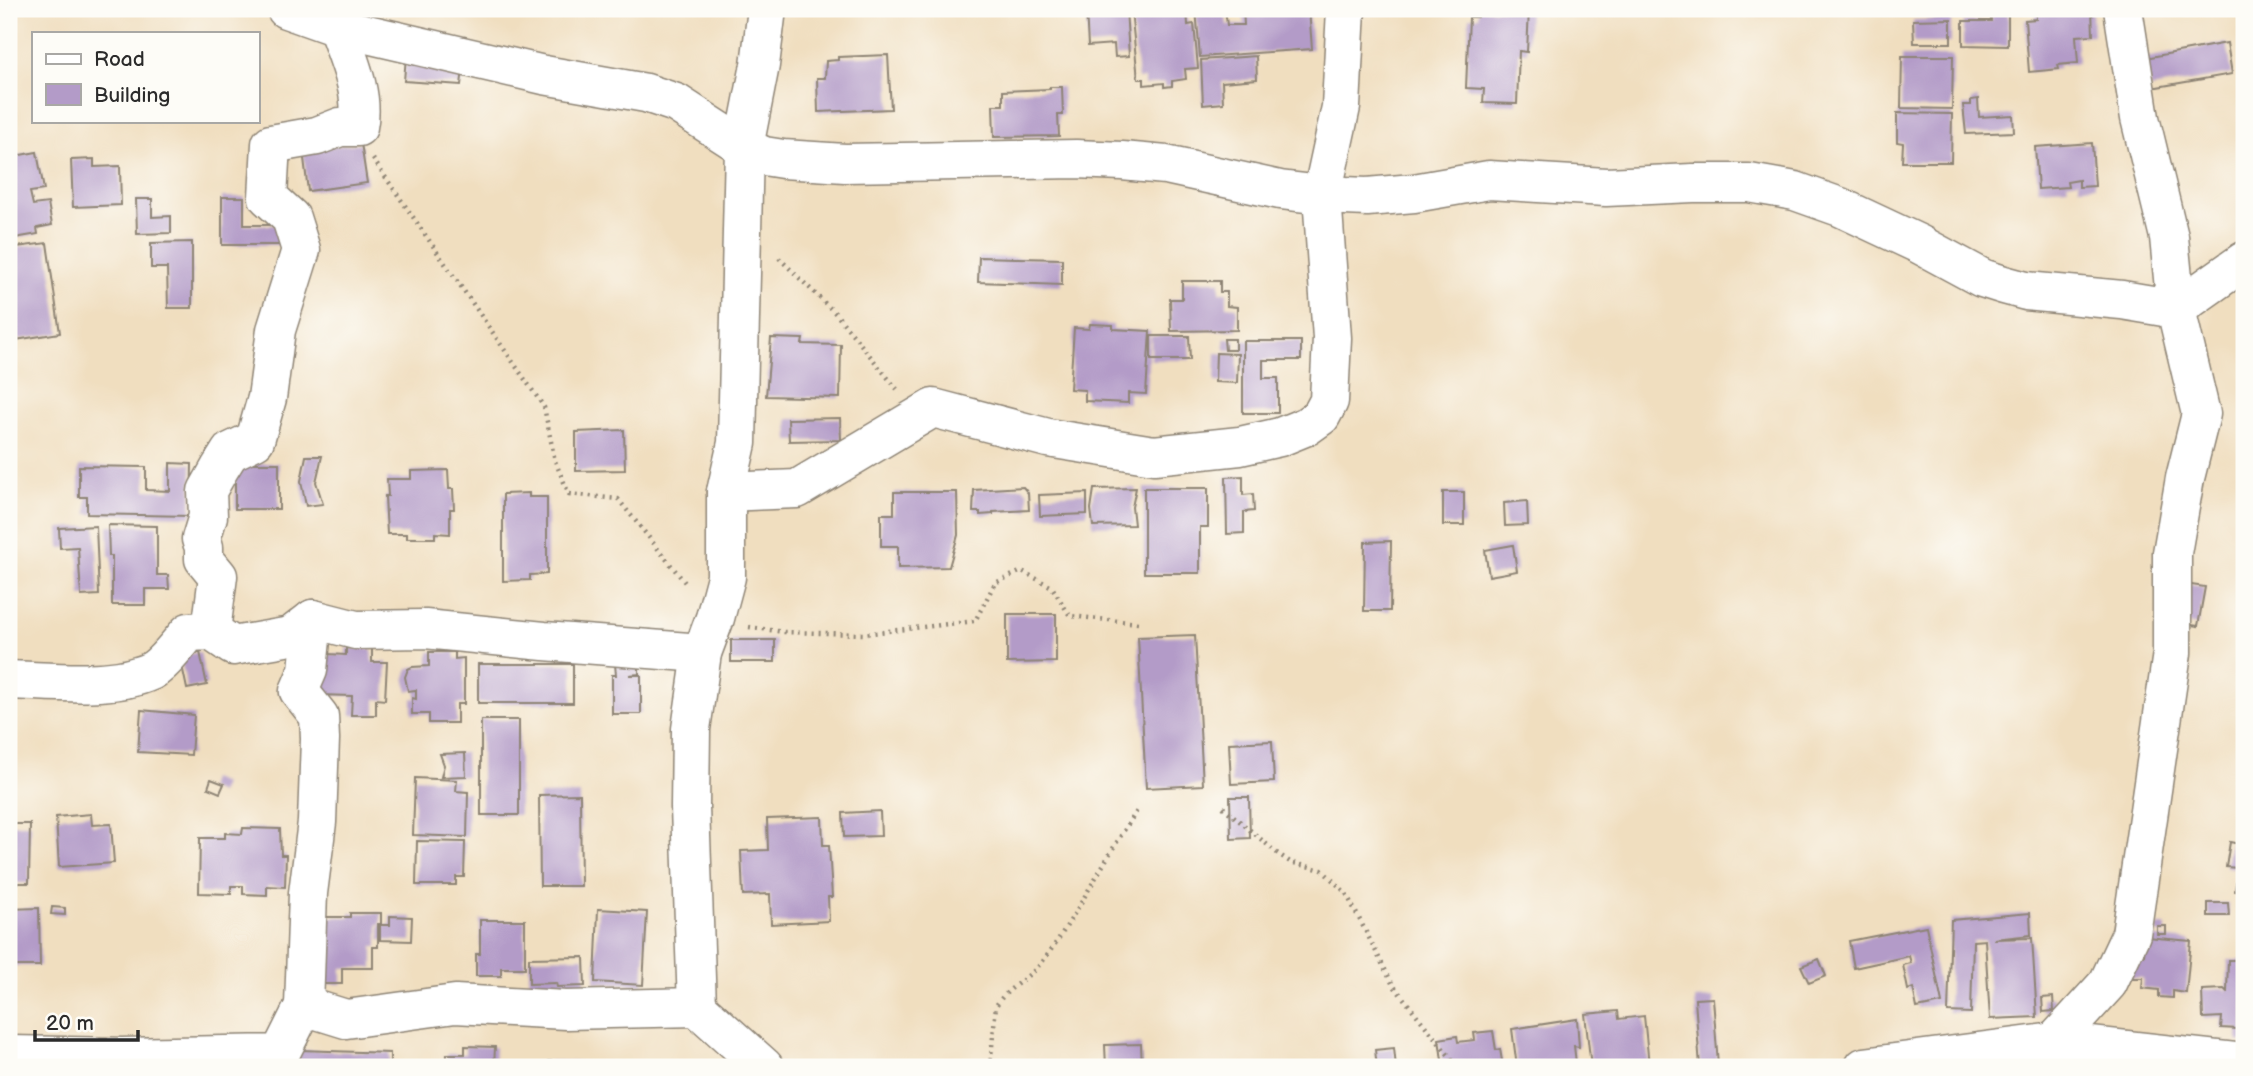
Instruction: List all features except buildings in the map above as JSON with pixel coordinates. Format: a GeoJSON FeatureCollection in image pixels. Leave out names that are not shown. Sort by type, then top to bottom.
{"type":"FeatureCollection","features":[{"type":"Feature","properties":{"kind":"street"},"geometry":{"type":"LineString","coordinates":[[286,9],[337,27],[544,75],[646,93],[676,103],[744,147],[764,156],[807,162],[1076,159],[1122,161],[1166,165],[1249,184],[1322,195],[1393,196],[1489,180],[1606,187],[1749,183],[1795,191],[1840,207],[1919,244],[1982,278],[2004,285],[2035,292],[2122,300],[2176,309],[2244,261]]}},
{"type":"Feature","properties":{"kind":"street"},"geometry":{"type":"LineString","coordinates":[[697,1007],[690,807],[691,729],[709,636],[726,577],[726,492],[737,443],[744,147],[760,65],[767,9]]}},
{"type":"Feature","properties":{"kind":"street"},"geometry":{"type":"LineString","coordinates":[[726,492],[797,489],[933,408],[1048,438],[1154,455],[1240,446],[1280,437],[1307,426],[1321,416],[1329,401],[1330,390],[1331,303],[1322,195],[1341,107],[1346,9]]}},
{"type":"Feature","properties":{"kind":"street"},"geometry":{"type":"LineString","coordinates":[[2054,1042],[2108,983],[2131,934],[2172,653],[2172,554],[2185,478],[2201,414],[2176,309],[2169,237],[2140,118],[2123,9]]}},
{"type":"Feature","properties":{"kind":"street"},"geometry":{"type":"LineString","coordinates":[[211,631],[218,576],[204,559],[201,539],[208,516],[207,491],[230,452],[255,440],[267,398],[276,330],[301,250],[291,218],[268,197],[271,144],[317,136],[340,127],[358,127],[360,103],[337,27]]}},
{"type":"Feature","properties":{"kind":"street"},"geometry":{"type":"LineString","coordinates":[[9,680],[93,681],[132,676],[153,670],[189,632],[211,631],[233,646],[291,636],[313,619]]}},
{"type":"Feature","properties":{"kind":"street"},"geometry":{"type":"LineString","coordinates":[[313,619],[356,630],[425,629],[544,642],[709,636]]}},
{"type":"Feature","properties":{"kind":"street"},"geometry":{"type":"LineString","coordinates":[[9,1055],[122,1057],[280,1054],[304,1006],[308,893],[317,822],[320,739],[319,716],[299,691],[307,670],[313,619]]}},
{"type":"Feature","properties":{"kind":"street"},"geometry":{"type":"LineString","coordinates":[[304,1006],[346,1019],[455,1003],[566,1010],[697,1007],[764,1067]]}},
{"type":"Feature","properties":{"kind":"street"},"geometry":{"type":"LineString","coordinates":[[1864,1067],[2054,1042],[2244,1063]]}},
{"type":"Feature","properties":{"kind":"path"},"geometry":{"type":"LineString","coordinates":[[353,128],[544,407],[555,461],[569,494],[618,499],[709,636],[726,623],[784,632],[863,634],[975,621],[995,583],[1022,571],[1052,587],[1070,616],[1138,623]]}},
{"type":"Feature","properties":{"kind":"path"},"geometry":{"type":"LineString","coordinates":[[744,223],[836,314],[901,394]]}},
{"type":"Feature","properties":{"kind":"path"},"geometry":{"type":"LineString","coordinates":[[1223,807],[1290,862],[1322,870],[1346,893],[1393,985],[1458,1067]]}},
{"type":"Feature","properties":{"kind":"path"},"geometry":{"type":"LineString","coordinates":[[990,1067],[996,1006],[1041,964],[1139,808]]}}]}
